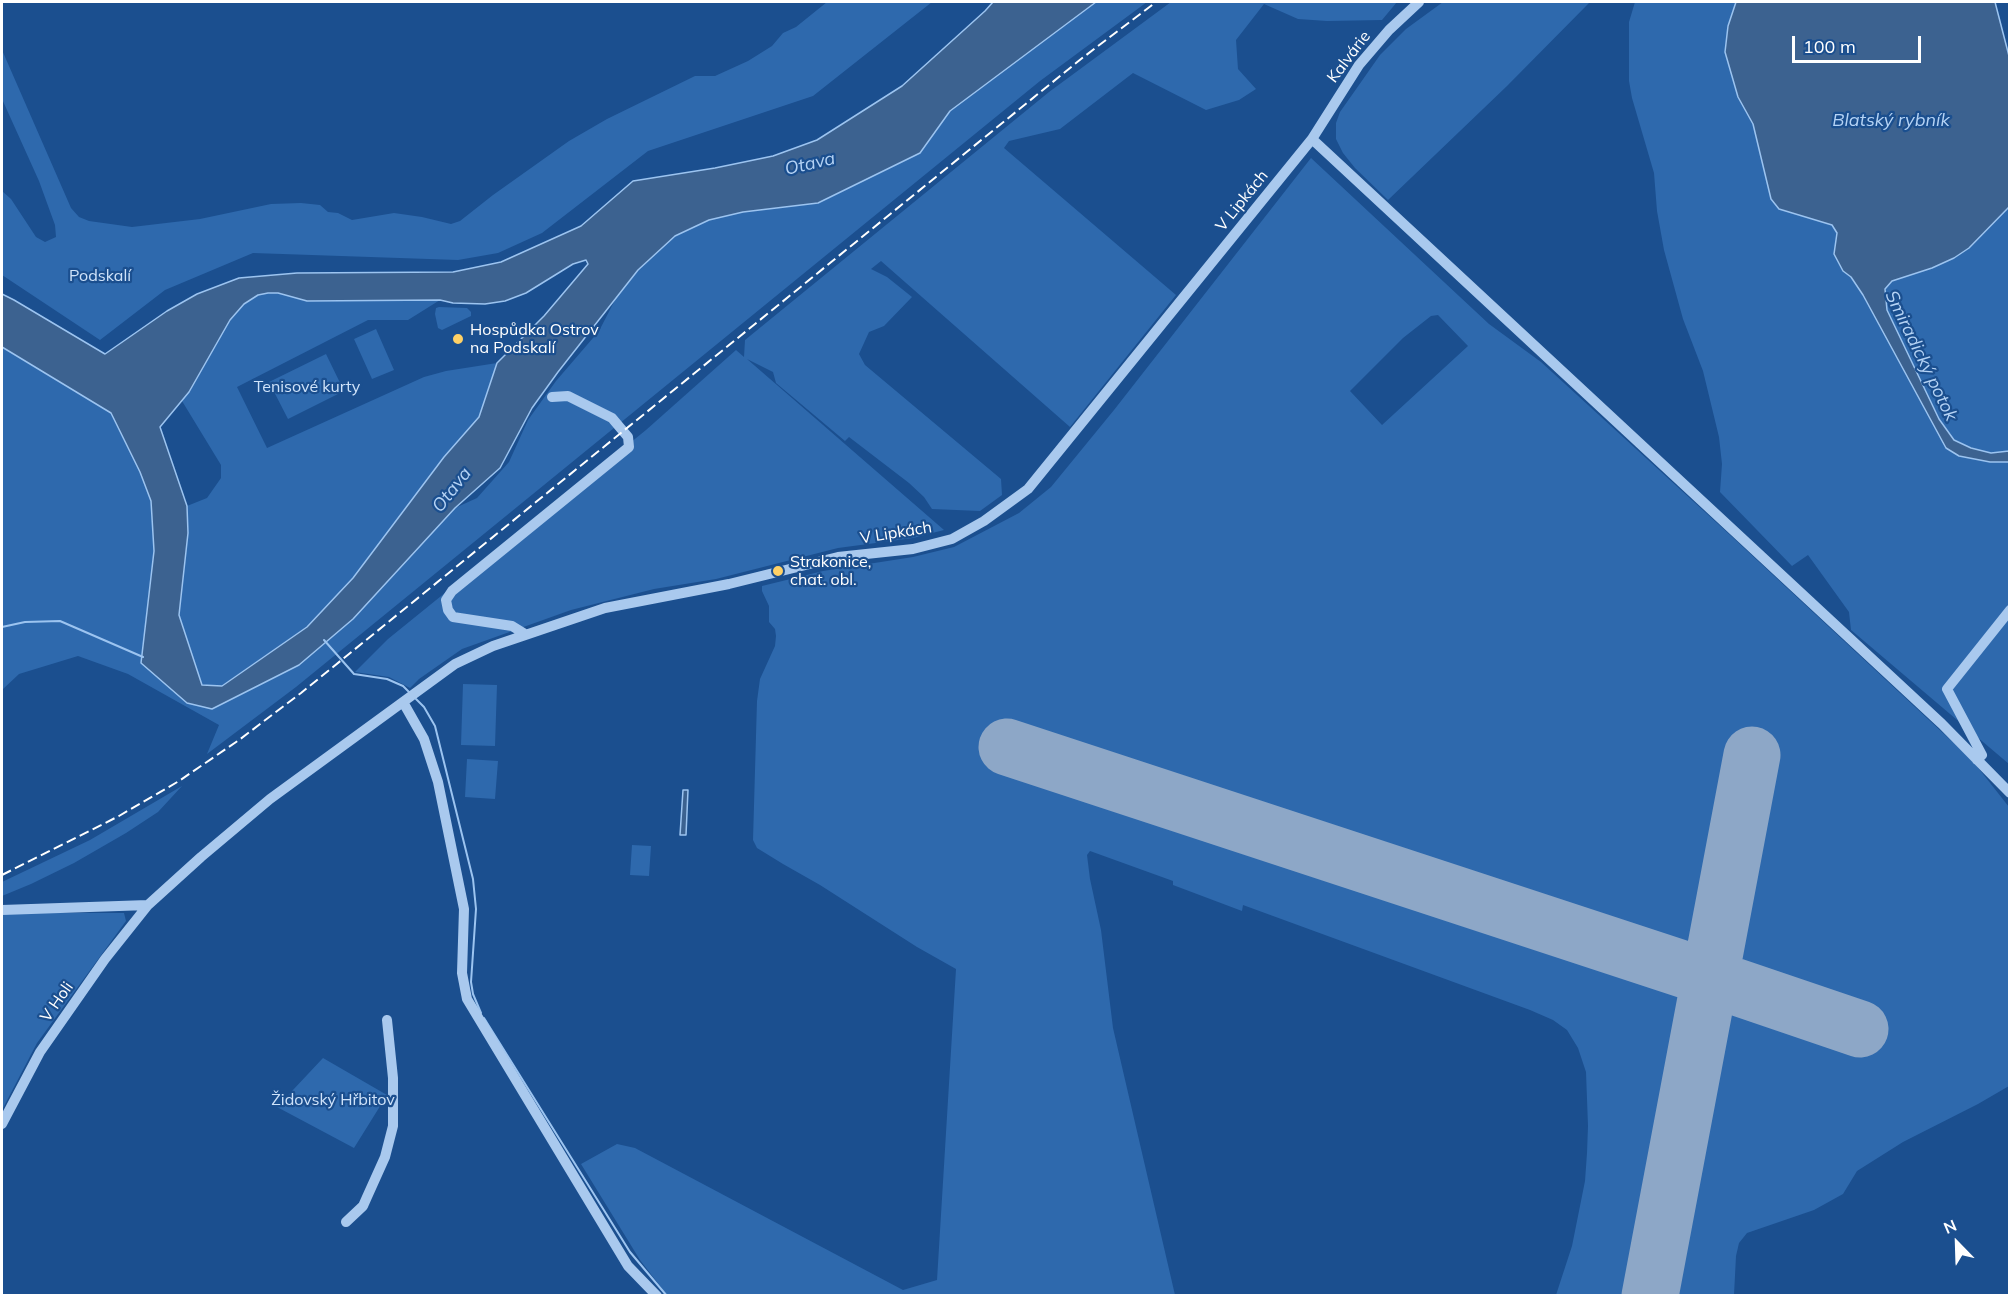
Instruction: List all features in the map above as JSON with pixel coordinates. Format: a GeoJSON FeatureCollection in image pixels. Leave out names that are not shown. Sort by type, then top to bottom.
{"type":"FeatureCollection","features":[{"type":"Feature","properties":{"kind":"street","name":"Kalvárie"},"geometry":{"type":"LineString","coordinates":[[1312,138],[1359,65],[1389,30],[1419,2]]}},
{"type":"Feature","properties":{"kind":"street","name":"V Lipkách"},"geometry":{"type":"LineString","coordinates":[[403,702],[455,664],[493,646],[605,608],[729,584],[838,556],[913,549],[952,539],[984,521],[1028,489],[1312,138]]}},
{"type":"Feature","properties":{"kind":"street"},"geometry":{"type":"LineString","coordinates":[[1312,138],[1942,724],[2010,793]]}},
{"type":"Feature","properties":{"kind":"street"},"geometry":{"type":"LineString","coordinates":[[525,634],[512,626],[453,617],[447,610],[446,600],[452,591],[629,447],[628,437],[612,417],[568,396],[552,397]]}},
{"type":"Feature","properties":{"kind":"street"},"geometry":{"type":"LineString","coordinates":[[1977,760],[1982,755],[1947,690],[2010,610]]}},
{"type":"Feature","properties":{"kind":"street"},"geometry":{"type":"LineString","coordinates":[[403,702],[424,739],[438,782],[464,909],[462,974],[467,999],[628,1266],[657,1296]]}},
{"type":"Feature","properties":{"kind":"street","name":"V Holi"},"geometry":{"type":"LineString","coordinates":[[2,1124],[40,1052],[105,959],[148,905],[270,799],[403,702]]}},
{"type":"Feature","properties":{"kind":"street"},"geometry":{"type":"LineString","coordinates":[[2,910],[148,905]]}},
{"type":"Feature","properties":{"kind":"street"},"geometry":{"type":"LineString","coordinates":[[346,1222],[363,1206],[391,1140],[394,1113],[387,1020]]}},
{"type":"Feature","properties":{"kind":"green space","name":"Podskalí"},"geometry":{"type":"Polygon","coordinates":[[[827,2],[932,2],[813,96],[648,151],[542,233],[498,253],[458,260],[253,253],[165,290],[100,340],[2,275],[2,191],[11,199],[36,237],[45,242],[56,237],[55,225],[39,181],[2,99],[2,50],[71,208],[79,217],[89,221],[132,227],[200,219],[271,204],[301,203],[320,205],[328,212],[338,213],[352,220],[394,213],[451,224],[460,221],[569,141],[607,119],[695,76],[715,76],[748,61],[772,46],[783,33],[796,27],[827,2]]]}},
{"type":"Feature","properties":{"kind":"green space"},"geometry":{"type":"Polygon","coordinates":[[[1096,2],[1147,2],[1040,81],[296,687],[207,754],[219,725],[128,674],[78,656],[19,674],[2,690],[2,347],[111,413],[140,472],[151,501],[154,551],[142,652],[212,709],[353,619],[455,508],[477,498],[509,462],[528,420],[556,381],[599,331],[616,298],[638,270],[675,236],[709,220],[743,212],[818,203],[920,153],[950,111],[1096,2]]]}},
{"type":"Feature","properties":{"kind":"green space"},"geometry":{"type":"Polygon","coordinates":[[[1171,2],[1397,2],[1382,20],[1327,21],[1298,19],[1264,4],[1236,40],[1238,69],[1256,89],[1239,100],[1206,110],[1133,73],[1060,129],[1009,141],[1004,148],[1176,295],[1070,427],[881,261],[871,269],[887,277],[912,297],[884,326],[869,332],[859,354],[865,365],[1001,479],[1002,495],[980,511],[932,509],[924,497],[909,483],[849,437],[845,441],[776,383],[773,372],[747,359],[944,530],[913,538],[838,548],[716,579],[654,589],[571,610],[462,649],[419,679],[410,688],[389,677],[355,672],[388,639],[646,430],[736,350],[744,357],[745,340],[1049,92],[1171,2]]]}},
{"type":"Feature","properties":{"kind":"green space"},"geometry":{"type":"Polygon","coordinates":[[[1443,2],[1590,2],[1507,86],[1388,200],[1343,153],[1336,139],[1336,123],[1340,112],[1380,55],[1406,29],[1443,2]]]}},
{"type":"Feature","properties":{"kind":"green space"},"geometry":{"type":"Polygon","coordinates":[[[1635,2],[1736,2],[1728,25],[1725,52],[1738,97],[1753,124],[1772,199],[1779,209],[1832,225],[1837,233],[1843,271],[1851,277],[1863,295],[1918,394],[1959,456],[1989,462],[2009,462],[2009,764],[1851,630],[1849,612],[1808,555],[1792,566],[1720,492],[1722,464],[1719,437],[1703,371],[1683,319],[1664,250],[1657,211],[1654,173],[1629,81],[1629,22],[1635,2]]]}},
{"type":"Feature","properties":{"kind":"green space"},"geometry":{"type":"Polygon","coordinates":[[[1311,158],[1489,324],[1541,362],[1729,534],[1972,760],[2009,807],[2009,1086],[1903,1142],[1857,1171],[1843,1194],[1814,1210],[1747,1233],[1739,1243],[1736,1256],[1734,1295],[1556,1295],[1572,1246],[1585,1181],[1587,1153],[1586,1072],[1578,1048],[1567,1030],[1553,1020],[1530,1010],[1243,905],[1242,911],[1173,885],[1173,881],[1090,851],[1087,855],[1090,879],[1101,930],[1113,1028],[1175,1295],[667,1295],[640,1260],[581,1164],[617,1144],[635,1148],[903,1290],[937,1280],[956,969],[757,848],[753,840],[757,701],[760,679],[775,646],[776,636],[775,629],[769,622],[769,606],[762,586],[823,571],[913,557],[954,547],[1019,513],[1051,487],[1311,158]],[[1438,315],[1431,316],[1403,338],[1350,391],[1382,425],[1468,346],[1438,315]]]}},
{"type":"Feature","properties":{"kind":"green space"},"geometry":{"type":"Polygon","coordinates":[[[2009,207],[2009,451],[1991,453],[1971,448],[1954,440],[1939,419],[1887,310],[1885,289],[1892,281],[1954,258],[1969,248],[2009,207]]]}},
{"type":"Feature","properties":{"kind":"green space"},"geometry":{"type":"Polygon","coordinates":[[[278,293],[307,301],[440,300],[408,320],[368,320],[237,387],[267,448],[424,377],[497,363],[480,417],[444,457],[353,578],[307,627],[221,686],[202,685],[179,615],[188,533],[187,506],[207,498],[221,478],[221,465],[182,401],[230,320],[244,304],[258,295],[278,293]]]}},
{"type":"Feature","properties":{"kind":"green space"},"geometry":{"type":"Polygon","coordinates":[[[436,308],[467,308],[471,316],[442,330],[438,328],[435,314],[436,308]]]}},
{"type":"Feature","properties":{"kind":"green space"},"geometry":{"type":"Polygon","coordinates":[[[376,329],[394,370],[372,379],[354,339],[376,329]]]}},
{"type":"Feature","properties":{"kind":"green space","name":"Tenisové kurty"},"geometry":{"type":"Polygon","coordinates":[[[326,354],[344,391],[288,419],[269,382],[326,354]]]}},
{"type":"Feature","properties":{"kind":"green space"},"geometry":{"type":"Polygon","coordinates":[[[463,684],[497,685],[495,746],[461,745],[463,684]]]}},
{"type":"Feature","properties":{"kind":"green space"},"geometry":{"type":"Polygon","coordinates":[[[467,759],[498,761],[495,799],[465,797],[467,759]]]}},
{"type":"Feature","properties":{"kind":"green space"},"geometry":{"type":"Polygon","coordinates":[[[182,786],[158,812],[126,833],[74,863],[2,896],[2,882],[90,840],[182,786]]]}},
{"type":"Feature","properties":{"kind":"green space"},"geometry":{"type":"Polygon","coordinates":[[[632,845],[651,846],[649,876],[630,875],[632,845]]]}},
{"type":"Feature","properties":{"kind":"green space"},"geometry":{"type":"Polygon","coordinates":[[[2,913],[124,913],[126,921],[37,1043],[2,1110],[2,913]]]}},
{"type":"Feature","properties":{"kind":"green space","name":"Židovský Hřbitov"},"geometry":{"type":"Polygon","coordinates":[[[323,1058],[387,1095],[354,1148],[277,1107],[323,1058]]]}},
{"type":"Feature","properties":{"kind":"water","name":"Otava"},"geometry":{"type":"Polygon","coordinates":[[[993,2],[1096,2],[950,111],[920,153],[818,203],[743,212],[709,220],[675,236],[638,270],[558,372],[532,408],[500,468],[455,508],[353,619],[299,665],[212,709],[187,703],[141,663],[154,551],[151,501],[140,472],[111,413],[2,347],[2,294],[105,354],[167,311],[197,294],[239,278],[297,273],[453,272],[501,262],[581,226],[633,181],[773,156],[817,140],[902,86],[993,2]],[[586,260],[573,264],[526,293],[505,301],[485,304],[453,303],[440,300],[307,301],[278,293],[268,293],[258,295],[244,304],[230,320],[189,392],[160,427],[187,506],[188,533],[179,615],[202,685],[222,686],[307,627],[353,578],[444,457],[479,417],[497,363],[544,316],[588,264],[586,260]]]}},
{"type":"Feature","properties":{"kind":"water","name":"Blatský rybník"},"geometry":{"type":"Polygon","coordinates":[[[1736,2],[1995,2],[2009,56],[2009,207],[1969,248],[1954,258],[1892,281],[1885,289],[1887,310],[1939,419],[1954,440],[1971,448],[1991,453],[2009,451],[2009,462],[1990,462],[1959,456],[1946,448],[1863,295],[1851,277],[1843,271],[1834,254],[1837,233],[1832,225],[1779,209],[1771,199],[1753,124],[1738,97],[1725,52],[1728,26],[1736,2]]]}},
{"type":"Feature","properties":{"kind":"water"},"geometry":{"type":"Polygon","coordinates":[[[683,790],[688,790],[686,835],[680,835],[683,790]]]}},
{"type":"Feature","properties":{"kind":"waterway"},"geometry":{"type":"LineString","coordinates":[[2,627],[25,622],[60,621],[143,657]]}},
{"type":"Feature","properties":{"kind":"waterway"},"geometry":{"type":"LineString","coordinates":[[324,640],[354,674],[387,679],[403,686],[410,693]]}},
{"type":"Feature","properties":{"kind":"waterway"},"geometry":{"type":"LineString","coordinates":[[416,699],[424,707],[435,726],[473,879],[476,909],[471,982],[481,1013]]}},
{"type":"Feature","properties":{"kind":"waterway"},"geometry":{"type":"LineString","coordinates":[[484,1018],[630,1252],[667,1296]]}},
{"type":"Feature","properties":{"kind":"runway"},"geometry":{"type":"LineString","coordinates":[[1007,747],[1860,1029]]}},
{"type":"Feature","properties":{"kind":"runway"},"geometry":{"type":"LineString","coordinates":[[1650,1296],[1752,755]]}},
{"type":"Feature","properties":{"kind":"railway"},"geometry":{"type":"LineString","coordinates":[[2,875],[119,816],[179,781],[239,740],[301,693],[1081,59],[1156,2]]}},
{"type":"Feature","properties":{"kind":"place","name":"Hospůdka Ostrov na Podskalí"},"geometry":{"type":"Point","coordinates":[458,339]}},
{"type":"Feature","properties":{"kind":"place","name":"Strakonice, chat. obl."},"geometry":{"type":"Point","coordinates":[778,571]}},
{"type":"Feature","properties":{"kind":"water label","name":"Smiradický potok"},"geometry":{"type":"Point","coordinates":[1921,356]}}]}
